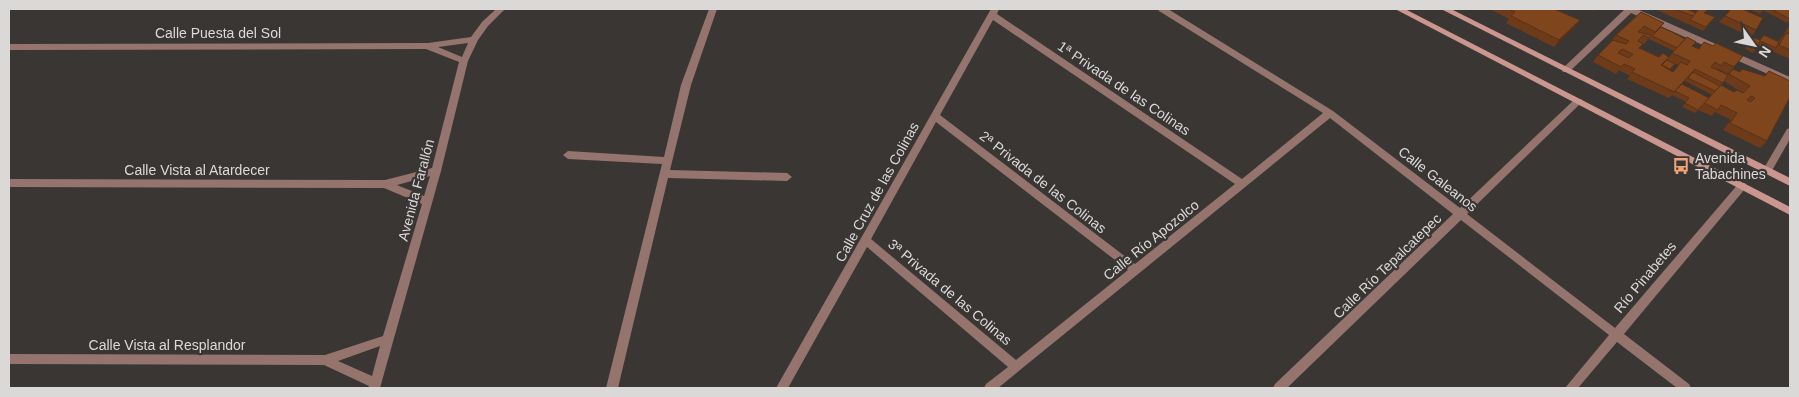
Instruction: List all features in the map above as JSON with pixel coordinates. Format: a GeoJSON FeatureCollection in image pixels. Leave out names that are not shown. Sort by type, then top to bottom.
{"type":"FeatureCollection","features":[{"type":"Feature","properties":{"kind":"street","name":"Avenida Farallón"},"geometry":{"type":"LineString","coordinates":[[375,386],[428,202],[464,61],[474,39],[485,24],[501,9]]}},
{"type":"Feature","properties":{"kind":"street"},"geometry":{"type":"LineString","coordinates":[[612,388],[686,85],[713,9]]}},
{"type":"Feature","properties":{"kind":"street","name":"Calle Galeanos"},"geometry":{"type":"LineString","coordinates":[[1162,9],[1330,113],[1685,388]]}},
{"type":"Feature","properties":{"kind":"street"},"geometry":{"type":"LineString","coordinates":[[1399,9],[1790,211]]}},
{"type":"Feature","properties":{"kind":"street"},"geometry":{"type":"LineString","coordinates":[[1445,9],[1790,182]]}},
{"type":"Feature","properties":{"kind":"street"},"geometry":{"type":"LineString","coordinates":[[1566,70],[1630,9],[1790,81]]}},
{"type":"Feature","properties":{"kind":"street","name":"Calle Cruz de las Colinas"},"geometry":{"type":"LineString","coordinates":[[782,388],[993,12]]}},
{"type":"Feature","properties":{"kind":"street","name":"1ª Privada de las Colinas"},"geometry":{"type":"LineString","coordinates":[[993,12],[1242,184]]}},
{"type":"Feature","properties":{"kind":"street","name":"Calle Puesta del Sol"},"geometry":{"type":"LineString","coordinates":[[9,47],[428,46],[474,39]]}},
{"type":"Feature","properties":{"kind":"street","name":"Calle Puesta del Sol"},"geometry":{"type":"LineString","coordinates":[[428,46],[464,61]]}},
{"type":"Feature","properties":{"kind":"street","name":"Calle Río Tepalcatepec"},"geometry":{"type":"LineString","coordinates":[[1279,388],[1578,101]]}},
{"type":"Feature","properties":{"kind":"street","name":"Calle Río Apozolco"},"geometry":{"type":"LineString","coordinates":[[990,388],[1330,113]]}},
{"type":"Feature","properties":{"kind":"street","name":"2ª Privada de las Colinas"},"geometry":{"type":"LineString","coordinates":[[935,116],[1135,270]]}},
{"type":"Feature","properties":{"kind":"street"},"geometry":{"type":"LineString","coordinates":[[1767,171],[1790,131]]}},
{"type":"Feature","properties":{"kind":"street"},"geometry":{"type":"LineString","coordinates":[[568,155],[668,161]]}},
{"type":"Feature","properties":{"kind":"street","name":"Calle Vista al Atardecer"},"geometry":{"type":"LineString","coordinates":[[9,183],[386,184],[436,171]]}},
{"type":"Feature","properties":{"kind":"street"},"geometry":{"type":"LineString","coordinates":[[665,174],[786,177]]}},
{"type":"Feature","properties":{"kind":"street","name":"Calle Vista al Atardecer"},"geometry":{"type":"LineString","coordinates":[[386,184],[428,202]]}},
{"type":"Feature","properties":{"kind":"street","name":"Río Pinabetes"},"geometry":{"type":"LineString","coordinates":[[1571,388],[1742,186]]}},
{"type":"Feature","properties":{"kind":"street","name":"3ª Privada de las Colinas"},"geometry":{"type":"LineString","coordinates":[[866,240],[1016,367]]}},
{"type":"Feature","properties":{"kind":"street","name":"Calle Vista al Resplandor"},"geometry":{"type":"LineString","coordinates":[[9,359],[325,360],[388,339]]}},
{"type":"Feature","properties":{"kind":"street","name":"Calle Vista al Resplandor"},"geometry":{"type":"LineString","coordinates":[[325,360],[375,386]]}},
{"type":"Feature","properties":{"kind":"building"},"geometry":{"type":"Polygon","coordinates":[[[1508,9],[1554,9],[1580,20],[1559,40],[1511,16],[1515,12],[1508,9]]]}},
{"type":"Feature","properties":{"kind":"building"},"geometry":{"type":"Polygon","coordinates":[[[1675,9],[1687,9],[1696,13],[1693,16],[1675,9]]]}},
{"type":"Feature","properties":{"kind":"building"},"geometry":{"type":"Polygon","coordinates":[[[1699,9],[1708,9],[1704,13],[1715,17],[1706,27],[1690,20],[1699,9]]]}},
{"type":"Feature","properties":{"kind":"building"},"geometry":{"type":"Polygon","coordinates":[[[1731,9],[1742,9],[1763,18],[1756,30],[1725,16],[1731,9]]]}},
{"type":"Feature","properties":{"kind":"building"},"geometry":{"type":"Polygon","coordinates":[[[1771,9],[1790,9],[1790,19],[1771,9]]]}},
{"type":"Feature","properties":{"kind":"building"},"geometry":{"type":"Polygon","coordinates":[[[1641,12],[1664,23],[1655,32],[1644,26],[1638,32],[1651,35],[1649,38],[1643,35],[1638,41],[1643,44],[1639,48],[1659,57],[1663,53],[1669,57],[1661,65],[1673,72],[1681,62],[1687,65],[1690,61],[1672,53],[1687,37],[1696,42],[1692,46],[1699,49],[1704,42],[1713,46],[1716,43],[1743,56],[1734,67],[1724,62],[1721,66],[1715,62],[1711,67],[1728,75],[1723,83],[1695,69],[1674,92],[1632,72],[1635,69],[1624,64],[1621,67],[1598,55],[1613,40],[1626,44],[1629,41],[1616,35],[1641,12]],[[1622,49],[1618,53],[1629,58],[1633,54],[1622,49]]]}},
{"type":"Feature","properties":{"kind":"building"},"geometry":{"type":"Polygon","coordinates":[[[1661,27],[1685,39],[1677,48],[1652,36],[1661,27]]]}},
{"type":"Feature","properties":{"kind":"building"},"geometry":{"type":"Polygon","coordinates":[[[1786,33],[1790,34],[1790,50],[1779,45],[1786,33]]]}},
{"type":"Feature","properties":{"kind":"building"},"geometry":{"type":"Polygon","coordinates":[[[1764,35],[1779,42],[1776,48],[1760,41],[1756,49],[1748,45],[1752,37],[1760,40],[1764,35]]]}},
{"type":"Feature","properties":{"kind":"building"},"geometry":{"type":"Polygon","coordinates":[[[1667,60],[1675,64],[1670,69],[1662,65],[1667,60]]]}},
{"type":"Feature","properties":{"kind":"building"},"geometry":{"type":"Polygon","coordinates":[[[1733,69],[1740,72],[1742,69],[1765,76],[1769,71],[1790,81],[1790,97],[1767,141],[1730,123],[1737,113],[1721,105],[1718,110],[1704,103],[1721,85],[1734,92],[1737,90],[1743,93],[1750,86],[1729,74],[1733,69]],[[1751,96],[1747,100],[1751,102],[1755,98],[1751,96]]]}},
{"type":"Feature","properties":{"kind":"building"},"geometry":{"type":"Polygon","coordinates":[[[1693,72],[1720,86],[1715,91],[1688,78],[1693,72]]]}},
{"type":"Feature","properties":{"kind":"building"},"geometry":{"type":"Polygon","coordinates":[[[1682,84],[1709,98],[1698,110],[1685,103],[1689,98],[1675,91],[1682,84]]]}},
{"type":"Feature","properties":{"kind":"place","name":"Avenida Tabachines"},"geometry":{"type":"Point","coordinates":[1681,166]}}]}
